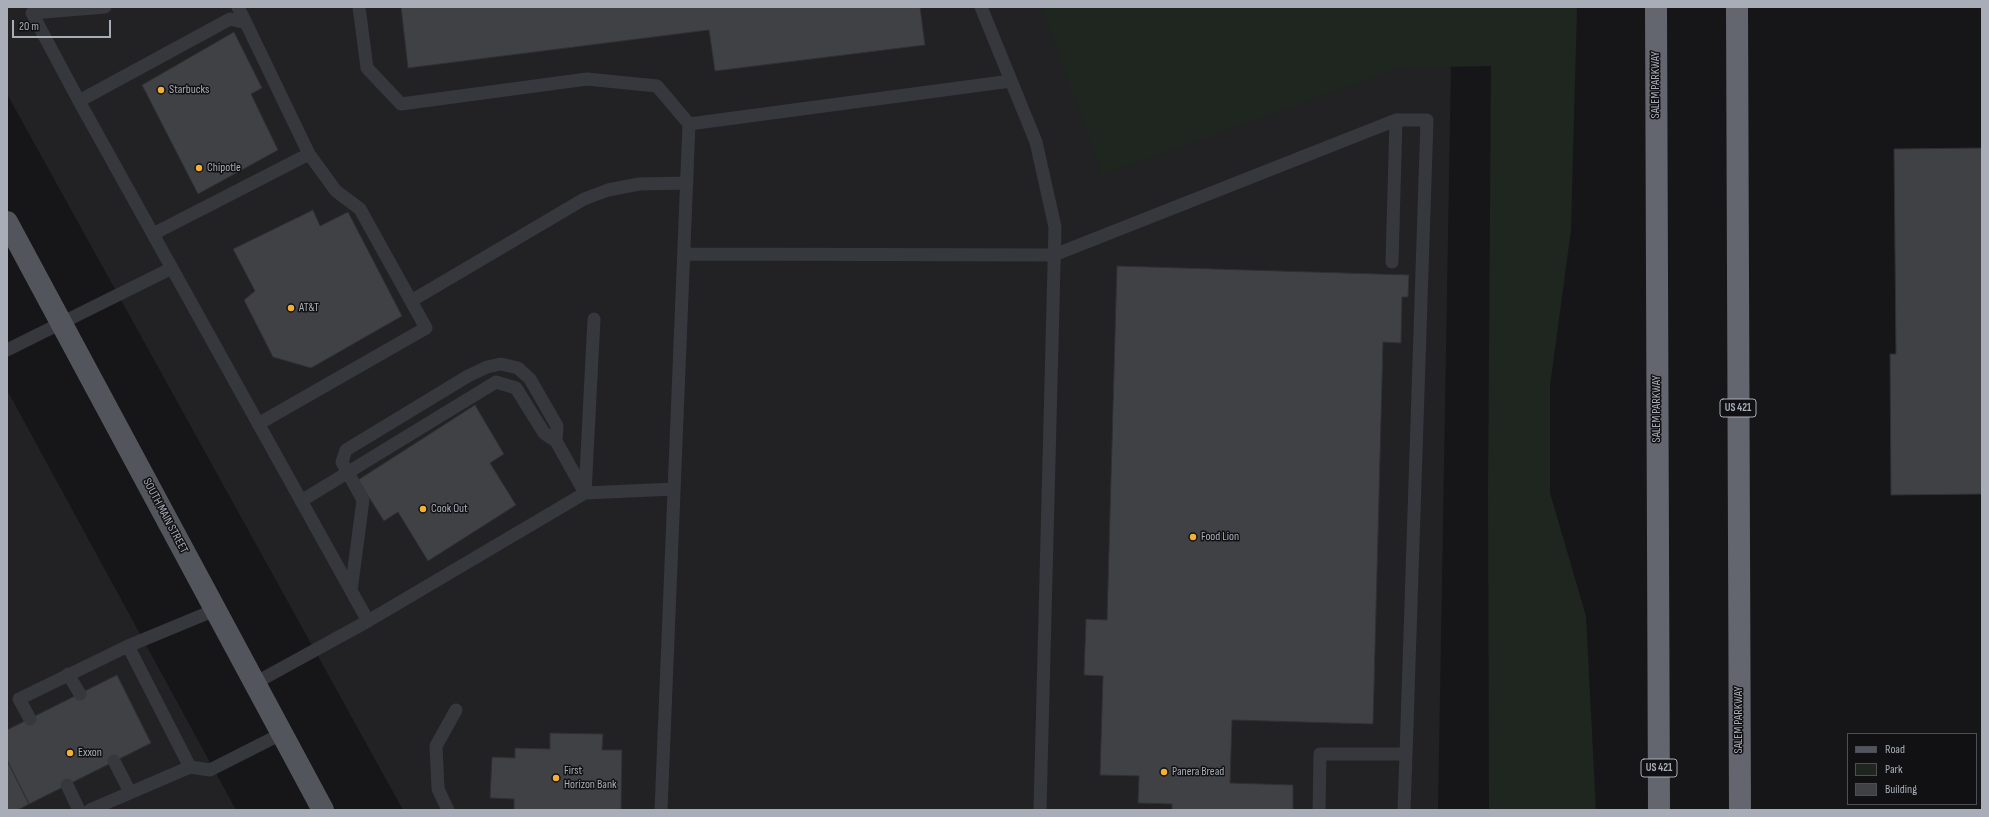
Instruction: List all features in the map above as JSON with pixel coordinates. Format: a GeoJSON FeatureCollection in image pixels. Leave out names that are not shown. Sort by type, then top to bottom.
{"type":"FeatureCollection","features":[{"type":"Feature","properties":{"kind":"highway","name":"SALEM PARKWAY"},"geometry":{"type":"LineString","coordinates":[[1656,7],[1659,810]]}},
{"type":"Feature","properties":{"kind":"highway","name":"SALEM PARKWAY"},"geometry":{"type":"LineString","coordinates":[[1737,7],[1740,810]]}},
{"type":"Feature","properties":{"kind":"highway"},"geometry":{"type":"LineString","coordinates":[[1653,810],[1658,727]]}},
{"type":"Feature","properties":{"kind":"main road","name":"SOUTH MAIN STREET"},"geometry":{"type":"LineString","coordinates":[[7,222],[215,610],[283,733],[323,810]]}},
{"type":"Feature","properties":{"kind":"lane"},"geometry":{"type":"LineString","coordinates":[[105,7],[32,13],[79,101],[368,621]]}},
{"type":"Feature","properties":{"kind":"lane"},"geometry":{"type":"LineString","coordinates":[[238,7],[309,154],[336,191],[360,209],[426,328],[258,424]]}},
{"type":"Feature","properties":{"kind":"lane"},"geometry":{"type":"LineString","coordinates":[[359,7],[367,68],[401,104],[587,78],[657,86],[689,124],[660,810]]}},
{"type":"Feature","properties":{"kind":"lane"},"geometry":{"type":"LineString","coordinates":[[980,7],[1036,142],[1055,227],[1040,810]]}},
{"type":"Feature","properties":{"kind":"lane"},"geometry":{"type":"LineString","coordinates":[[79,101],[230,19],[246,23]]}},
{"type":"Feature","properties":{"kind":"lane"},"geometry":{"type":"LineString","coordinates":[[689,124],[1011,81]]}},
{"type":"Feature","properties":{"kind":"lane"},"geometry":{"type":"LineString","coordinates":[[1392,262],[1396,120]]}},
{"type":"Feature","properties":{"kind":"lane"},"geometry":{"type":"LineString","coordinates":[[684,254],[1054,255],[1396,120],[1427,120],[1404,810]]}},
{"type":"Feature","properties":{"kind":"lane"},"geometry":{"type":"LineString","coordinates":[[153,234],[309,154]]}},
{"type":"Feature","properties":{"kind":"lane"},"geometry":{"type":"LineString","coordinates":[[411,301],[584,199],[608,190],[639,184],[686,183]]}},
{"type":"Feature","properties":{"kind":"lane"},"geometry":{"type":"LineString","coordinates":[[7,350],[172,268]]}},
{"type":"Feature","properties":{"kind":"lane"},"geometry":{"type":"LineString","coordinates":[[585,493],[594,319]]}},
{"type":"Feature","properties":{"kind":"lane"},"geometry":{"type":"LineString","coordinates":[[351,591],[363,500],[342,462],[346,450],[468,376],[487,367],[502,364],[518,368],[530,379],[557,426],[556,441]]}},
{"type":"Feature","properties":{"kind":"lane"},"geometry":{"type":"LineString","coordinates":[[301,501],[496,382],[516,388],[544,433],[556,441],[585,493]]}},
{"type":"Feature","properties":{"kind":"lane"},"geometry":{"type":"LineString","coordinates":[[255,684],[368,621],[585,493],[674,489]]}},
{"type":"Feature","properties":{"kind":"lane"},"geometry":{"type":"LineString","coordinates":[[30,719],[19,699],[128,646],[215,610]]}},
{"type":"Feature","properties":{"kind":"lane"},"geometry":{"type":"LineString","coordinates":[[128,646],[190,767]]}},
{"type":"Feature","properties":{"kind":"lane"},"geometry":{"type":"LineString","coordinates":[[68,674],[80,694]]}},
{"type":"Feature","properties":{"kind":"lane"},"geometry":{"type":"LineString","coordinates":[[448,810],[438,789],[436,746],[456,710]]}},
{"type":"Feature","properties":{"kind":"lane"},"geometry":{"type":"LineString","coordinates":[[90,810],[190,767],[210,770],[283,733]]}},
{"type":"Feature","properties":{"kind":"lane"},"geometry":{"type":"LineString","coordinates":[[1319,810],[1320,754],[1406,754]]}},
{"type":"Feature","properties":{"kind":"lane"},"geometry":{"type":"LineString","coordinates":[[114,762],[130,792]]}},
{"type":"Feature","properties":{"kind":"lane"},"geometry":{"type":"LineString","coordinates":[[67,785],[79,810]]}},
{"type":"Feature","properties":{"kind":"shaded area"},"geometry":{"type":"Polygon","coordinates":[[[7,7],[1452,7],[1438,810],[403,810],[7,94],[7,7]]]}},
{"type":"Feature","properties":{"kind":"shaded area"},"geometry":{"type":"Polygon","coordinates":[[[7,390],[236,810],[7,810],[7,390]]]}},
{"type":"Feature","properties":{"kind":"green space"},"geometry":{"type":"Polygon","coordinates":[[[1042,7],[1577,7],[1571,230],[1550,386],[1550,493],[1586,616],[1596,810],[1489,810],[1488,492],[1491,66],[1400,68],[1102,175],[1042,7]]]}},
{"type":"Feature","properties":{"kind":"building"},"geometry":{"type":"Polygon","coordinates":[[[401,7],[920,7],[925,45],[715,71],[709,30],[408,68],[401,7]]]}},
{"type":"Feature","properties":{"kind":"building"},"geometry":{"type":"Polygon","coordinates":[[[234,32],[262,88],[251,94],[278,150],[198,194],[142,85],[234,32]]]}},
{"type":"Feature","properties":{"kind":"building"},"geometry":{"type":"Polygon","coordinates":[[[1982,148],[1982,494],[1891,495],[1890,354],[1896,354],[1894,149],[1982,148]]]}},
{"type":"Feature","properties":{"kind":"building"},"geometry":{"type":"Polygon","coordinates":[[[313,210],[320,226],[348,212],[402,316],[311,368],[273,357],[244,300],[255,291],[233,249],[313,210]]]}},
{"type":"Feature","properties":{"kind":"building"},"geometry":{"type":"Polygon","coordinates":[[[1117,266],[1409,275],[1408,297],[1402,297],[1401,343],[1383,342],[1373,724],[1232,720],[1230,783],[1293,785],[1293,810],[1172,810],[1172,804],[1138,803],[1139,776],[1100,775],[1103,676],[1084,675],[1086,619],[1107,620],[1117,266]]]}},
{"type":"Feature","properties":{"kind":"building"},"geometry":{"type":"Polygon","coordinates":[[[475,405],[504,454],[490,463],[516,505],[428,561],[398,512],[384,521],[358,480],[475,405]]]}},
{"type":"Feature","properties":{"kind":"building"},"geometry":{"type":"Polygon","coordinates":[[[117,675],[151,743],[29,804],[7,760],[7,730],[117,675]]]}},
{"type":"Feature","properties":{"kind":"building","name":"First Horizon Bank"},"geometry":{"type":"Polygon","coordinates":[[[550,733],[603,734],[602,750],[622,750],[621,810],[514,810],[514,799],[490,798],[492,757],[515,758],[515,748],[550,749],[550,733]]]}},
{"type":"Feature","properties":{"kind":"building"},"geometry":{"type":"Polygon","coordinates":[[[7,760],[29,804],[18,810],[7,810],[7,760]]]}},
{"type":"Feature","properties":{"kind":"place","name":"Starbucks"},"geometry":{"type":"Point","coordinates":[161,90]}},
{"type":"Feature","properties":{"kind":"place","name":"Chipotle"},"geometry":{"type":"Point","coordinates":[199,168]}},
{"type":"Feature","properties":{"kind":"place","name":"AT&T"},"geometry":{"type":"Point","coordinates":[291,308]}},
{"type":"Feature","properties":{"kind":"place","name":"Cook Out"},"geometry":{"type":"Point","coordinates":[423,509]}},
{"type":"Feature","properties":{"kind":"place","name":"Food Lion"},"geometry":{"type":"Point","coordinates":[1193,537]}},
{"type":"Feature","properties":{"kind":"place","name":"Exxon"},"geometry":{"type":"Point","coordinates":[70,753]}},
{"type":"Feature","properties":{"kind":"place","name":"Panera Bread"},"geometry":{"type":"Point","coordinates":[1164,772]}},
{"type":"Feature","properties":{"kind":"place","name":"First Horizon Bank"},"geometry":{"type":"Point","coordinates":[556,778]}}]}
